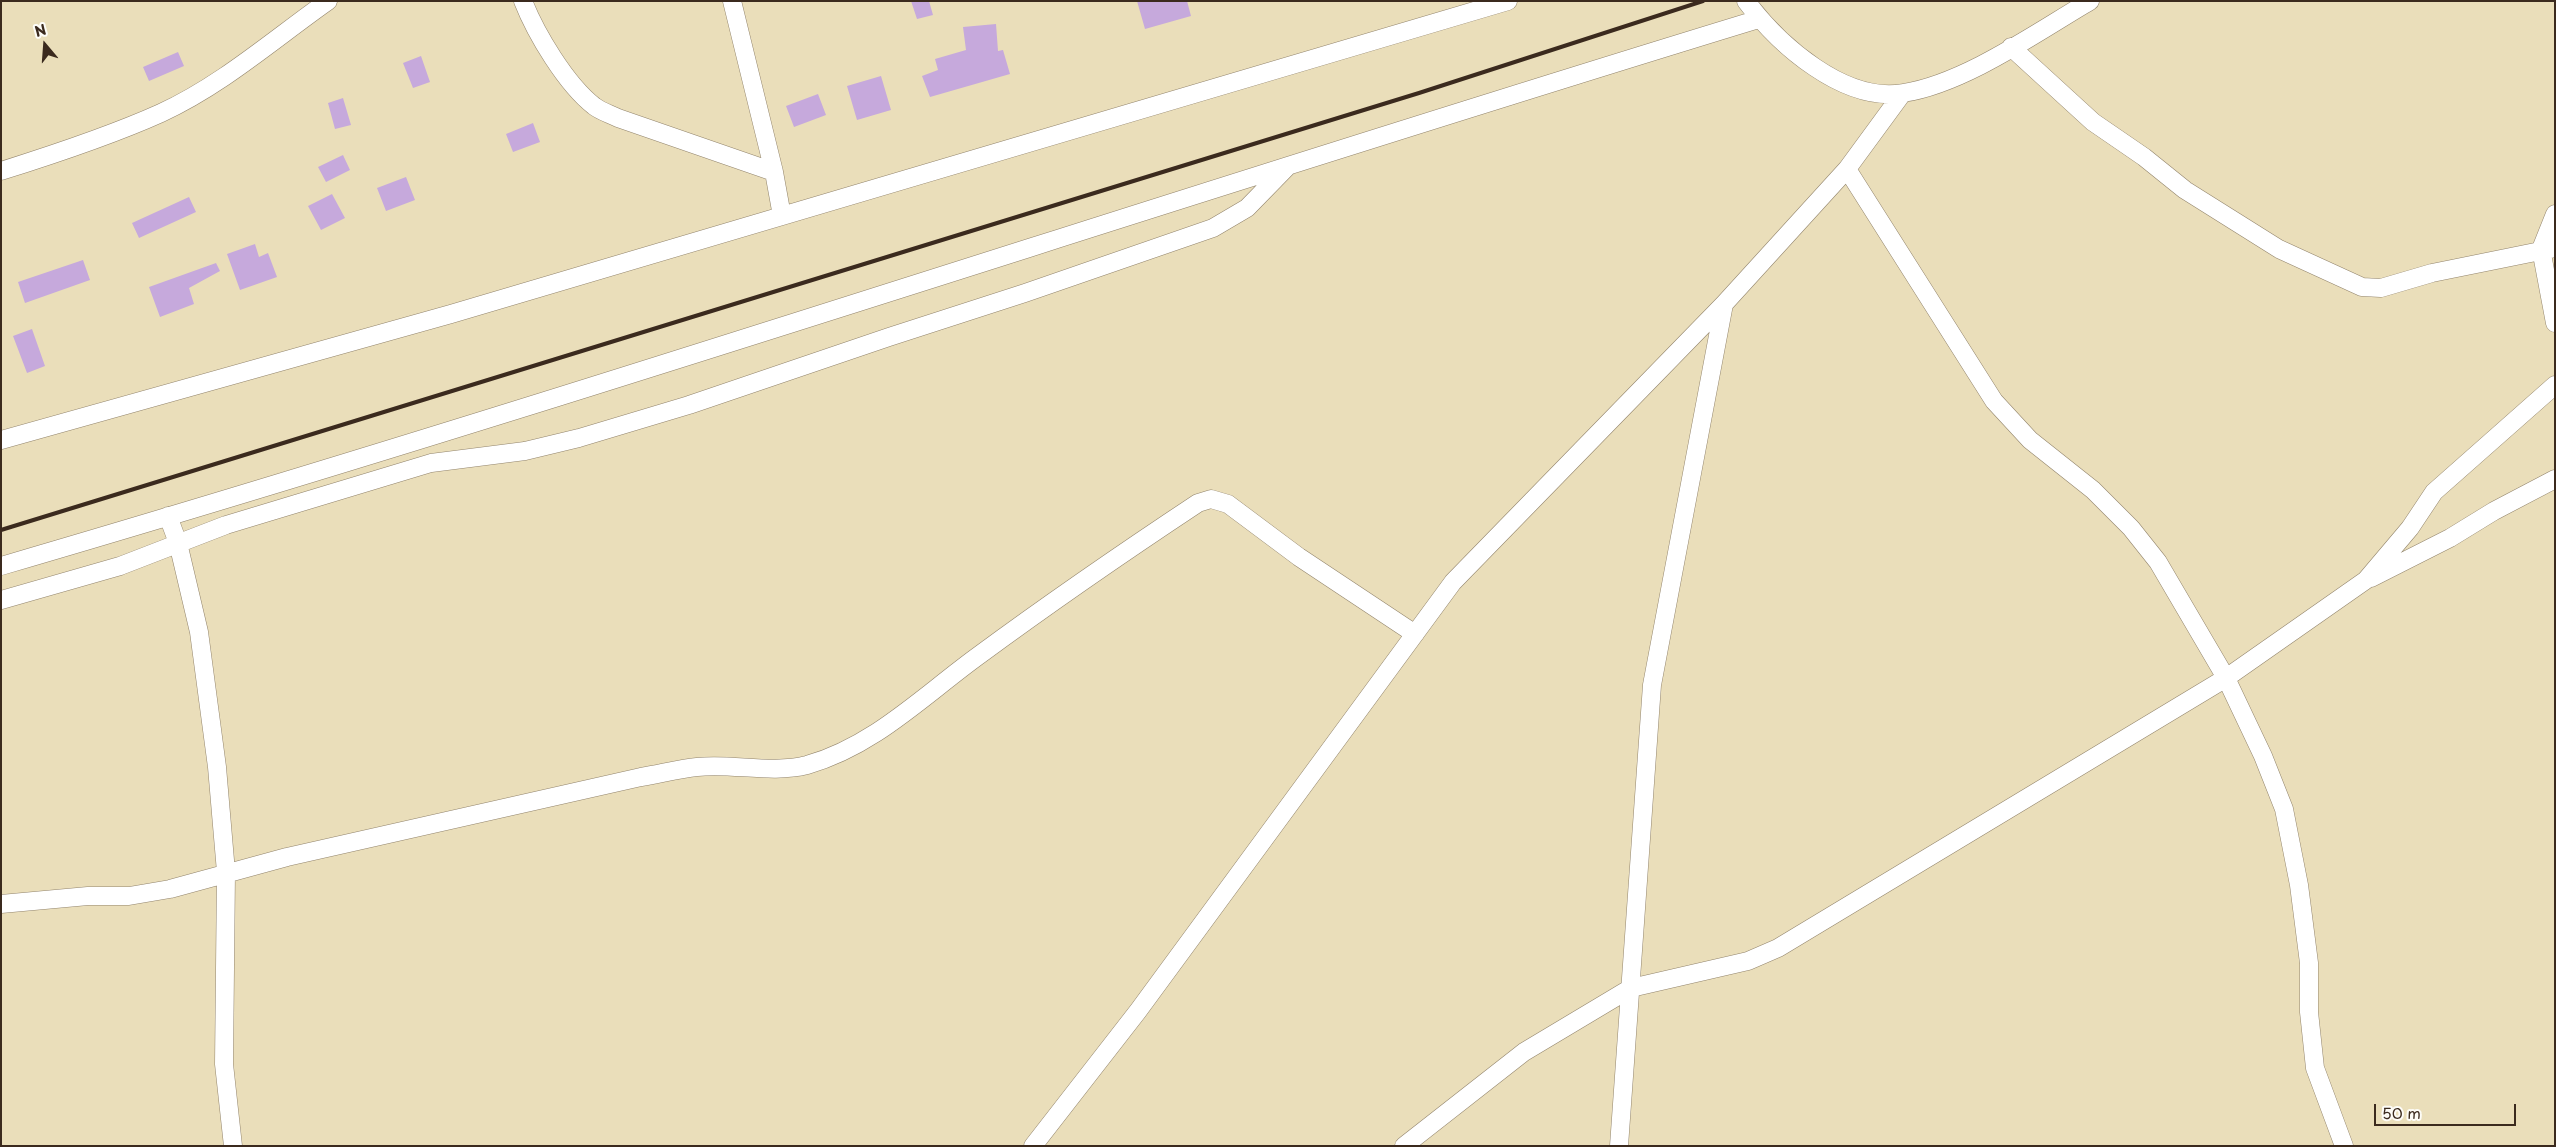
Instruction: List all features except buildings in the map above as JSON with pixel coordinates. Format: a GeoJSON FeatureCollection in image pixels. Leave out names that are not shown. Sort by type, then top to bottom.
{"type":"FeatureCollection","features":[{"type":"Feature","properties":{"kind":"street"},"geometry":{"type":"LineString","coordinates":[[1,172],[47,157],[162,112],[243,63],[328,1]]}},
{"type":"Feature","properties":{"kind":"street"},"geometry":{"type":"LineString","coordinates":[[523,1],[553,55],[573,84],[594,106],[618,118],[774,172]]}},
{"type":"Feature","properties":{"kind":"street"},"geometry":{"type":"LineString","coordinates":[[732,1],[774,172],[782,216]]}},
{"type":"Feature","properties":{"kind":"street"},"geometry":{"type":"LineString","coordinates":[[1,440],[451,314],[1508,1]]}},
{"type":"Feature","properties":{"kind":"street"},"geometry":{"type":"LineString","coordinates":[[1746,1],[1759,19],[1796,54],[1828,76],[1867,92],[1902,94],[1953,80],[2090,1]]}},
{"type":"Feature","properties":{"kind":"street"},"geometry":{"type":"LineString","coordinates":[[1,566],[424,438],[1290,164],[1759,19]]}},
{"type":"Feature","properties":{"kind":"street"},"geometry":{"type":"LineString","coordinates":[[2011,47],[2093,122],[2144,157],[2185,190],[2279,249],[2362,287],[2381,288],[2432,273],[2548,249]]}},
{"type":"Feature","properties":{"kind":"street"},"geometry":{"type":"LineString","coordinates":[[1033,1146],[1138,1011],[1453,582],[1724,304],[1847,169],[1902,94]]}},
{"type":"Feature","properties":{"kind":"street"},"geometry":{"type":"LineString","coordinates":[[1,600],[120,566],[226,525],[431,463],[526,452],[579,438],[689,405],[1025,293],[1213,228],[1246,208],[1290,164]]}},
{"type":"Feature","properties":{"kind":"street"},"geometry":{"type":"LineString","coordinates":[[1847,169],[1994,402],[2030,440],[2093,490],[2130,528],[2158,562],[2226,678],[2264,756],[2284,809],[2299,885],[2308,953],[2308,1012],[2315,1068],[2344,1146]]}},
{"type":"Feature","properties":{"kind":"street"},"geometry":{"type":"LineString","coordinates":[[2555,214],[2548,249],[2555,323]]}},
{"type":"Feature","properties":{"kind":"street"},"geometry":{"type":"LineString","coordinates":[[1619,1146],[1652,685],[1724,304]]}},
{"type":"Feature","properties":{"kind":"street"},"geometry":{"type":"LineString","coordinates":[[2366,580],[2410,528],[2434,492],[2555,385]]}},
{"type":"Feature","properties":{"kind":"street"},"geometry":{"type":"LineString","coordinates":[[1404,1146],[1524,1052],[1631,988],[1748,961],[1778,948],[2226,678],[2366,580],[2450,538],[2494,511],[2555,479]]}},
{"type":"Feature","properties":{"kind":"street"},"geometry":{"type":"LineString","coordinates":[[1,904],[88,896],[129,896],[170,889],[226,872],[641,777],[698,767],[744,768],[804,765],[830,757],[871,738],[967,664],[1098,569],[1198,503],[1211,499],[1228,504],[1299,557],[1415,634]]}},
{"type":"Feature","properties":{"kind":"street"},"geometry":{"type":"LineString","coordinates":[[168,516],[178,543],[199,632],[217,767],[226,872],[224,1064],[233,1146]]}},
{"type":"Feature","properties":{"kind":"railway"},"geometry":{"type":"LineString","coordinates":[[1,530],[1419,93],[1703,1]]}}]}
